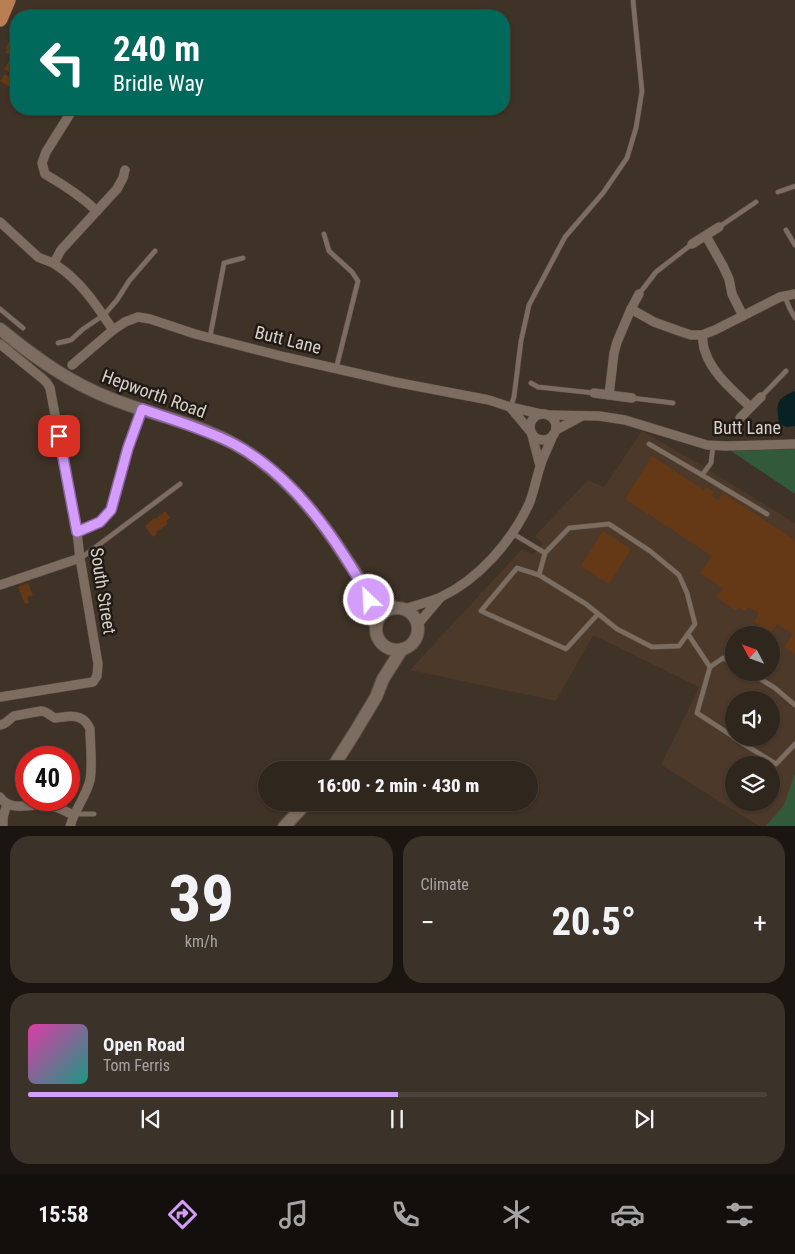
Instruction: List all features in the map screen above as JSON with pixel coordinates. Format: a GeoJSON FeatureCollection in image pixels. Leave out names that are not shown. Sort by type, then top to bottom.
{"type":"FeatureCollection","features":[{"type":"Feature","properties":{"kind":"highway"},"geometry":{"type":"LineString","coordinates":[[0,19],[8,0]]}},
{"type":"Feature","properties":{"kind":"street"},"geometry":{"type":"LineString","coordinates":[[68,115],[46,152],[42,163],[45,174],[84,199],[97,211]]}},
{"type":"Feature","properties":{"kind":"street"},"geometry":{"type":"LineString","coordinates":[[54,263],[61,250],[116,189],[123,178],[125,170]]}},
{"type":"Feature","properties":{"kind":"street"},"geometry":{"type":"LineString","coordinates":[[0,222],[38,256],[54,263],[77,282],[104,315],[113,330]]}},
{"type":"Feature","properties":{"kind":"street"},"geometry":{"type":"LineString","coordinates":[[692,244],[720,228]]}},
{"type":"Feature","properties":{"kind":"street"},"geometry":{"type":"LineString","coordinates":[[706,236],[723,266],[729,279],[732,294],[743,316]]}},
{"type":"Feature","properties":{"kind":"street"},"geometry":{"type":"LineString","coordinates":[[609,395],[616,342],[639,294]]}},
{"type":"Feature","properties":{"kind":"street"},"geometry":{"type":"LineString","coordinates":[[631,309],[654,322],[702,336],[785,296],[795,294]]}},
{"type":"Feature","properties":{"kind":"street","name":"Butt Lane"},"geometry":{"type":"LineString","coordinates":[[72,365],[125,322],[138,318],[150,319],[195,334],[336,369],[489,400],[510,407],[544,414],[599,416],[625,420],[714,446],[795,444]]}},
{"type":"Feature","properties":{"kind":"street","name":"Hepworth Road"},"geometry":{"type":"LineString","coordinates":[[0,329],[66,377],[111,399],[219,437],[242,449],[265,465],[302,498],[328,530],[364,589],[376,626]]}},
{"type":"Feature","properties":{"kind":"street"},"geometry":{"type":"LineString","coordinates":[[702,336],[705,351],[714,368],[750,407]]}},
{"type":"Feature","properties":{"kind":"street","name":"South Street"},"geometry":{"type":"LineString","coordinates":[[0,344],[47,383],[50,388],[77,532],[98,664],[98,676],[93,682],[0,697]]}},
{"type":"Feature","properties":{"kind":"street"},"geometry":{"type":"LineString","coordinates":[[594,393],[632,398]]}},
{"type":"Feature","properties":{"kind":"street"},"geometry":{"type":"LineString","coordinates":[[740,418],[761,397]]}},
{"type":"Feature","properties":{"kind":"street"},"geometry":{"type":"LineString","coordinates":[[510,407],[536,439],[540,440],[550,439],[554,433],[583,416]]}},
{"type":"Feature","properties":{"kind":"street"},"geometry":{"type":"LineString","coordinates":[[77,532],[100,522],[111,510],[128,448],[142,409]]}},
{"type":"Feature","properties":{"kind":"street"},"geometry":{"type":"LineString","coordinates":[[384,679],[384,646],[378,637],[376,626],[381,616],[385,612],[426,603],[442,596],[492,559],[512,533],[528,504],[538,478],[540,466],[554,433],[554,421],[544,414],[535,416],[529,426],[540,466]]}},
{"type":"Feature","properties":{"kind":"street"},"geometry":{"type":"LineString","coordinates":[[0,585],[80,558]]}},
{"type":"Feature","properties":{"kind":"street","name":"Hepworth Road"},"geometry":{"type":"LineString","coordinates":[[364,589],[400,608]]}},
{"type":"Feature","properties":{"kind":"street"},"geometry":{"type":"LineString","coordinates":[[418,624],[442,596]]}},
{"type":"Feature","properties":{"kind":"street"},"geometry":{"type":"LineString","coordinates":[[384,646],[402,649],[408,647],[417,637],[418,624],[413,615],[400,608]]}},
{"type":"Feature","properties":{"kind":"street"},"geometry":{"type":"LineString","coordinates":[[337,761],[376,697],[384,679],[402,649]]}},
{"type":"Feature","properties":{"kind":"street"},"geometry":{"type":"LineString","coordinates":[[0,725],[7,723],[14,716],[41,711],[45,711],[56,718],[77,716],[85,721],[90,729],[90,780],[82,801],[74,813],[70,826]]}},
{"type":"Feature","properties":{"kind":"street"},"geometry":{"type":"LineString","coordinates":[[0,797],[7,804],[16,806],[51,805],[74,813]]}},
{"type":"Feature","properties":{"kind":"street"},"geometry":{"type":"LineString","coordinates":[[3,826],[3,817],[7,804]]}},
{"type":"Feature","properties":{"kind":"street"},"geometry":{"type":"LineString","coordinates":[[284,826],[298,811]]}},
{"type":"Feature","properties":{"kind":"lane"},"geometry":{"type":"LineString","coordinates":[[510,407],[514,396],[529,306],[564,237],[603,193],[627,158],[636,128],[642,91],[633,0]]}},
{"type":"Feature","properties":{"kind":"lane"},"geometry":{"type":"LineString","coordinates":[[778,192],[795,186]]}},
{"type":"Feature","properties":{"kind":"lane"},"geometry":{"type":"LineString","coordinates":[[720,228],[756,202]]}},
{"type":"Feature","properties":{"kind":"lane"},"geometry":{"type":"LineString","coordinates":[[786,230],[795,245]]}},
{"type":"Feature","properties":{"kind":"lane"},"geometry":{"type":"LineString","coordinates":[[324,234],[329,251],[352,272],[358,281],[336,369]]}},
{"type":"Feature","properties":{"kind":"lane"},"geometry":{"type":"LineString","coordinates":[[639,294],[656,272],[692,244]]}},
{"type":"Feature","properties":{"kind":"lane"},"geometry":{"type":"LineString","coordinates":[[58,343],[70,340],[104,315],[117,300],[129,281],[156,251]]}},
{"type":"Feature","properties":{"kind":"lane"},"geometry":{"type":"LineString","coordinates":[[210,337],[224,263],[243,258]]}},
{"type":"Feature","properties":{"kind":"lane"},"geometry":{"type":"LineString","coordinates":[[785,296],[795,318]]}},
{"type":"Feature","properties":{"kind":"lane"},"geometry":{"type":"LineString","coordinates":[[0,309],[23,328]]}},
{"type":"Feature","properties":{"kind":"lane"},"geometry":{"type":"LineString","coordinates":[[761,397],[786,371]]}},
{"type":"Feature","properties":{"kind":"lane"},"geometry":{"type":"LineString","coordinates":[[531,383],[538,387],[594,393]]}},
{"type":"Feature","properties":{"kind":"lane"},"geometry":{"type":"LineString","coordinates":[[632,398],[673,402]]}},
{"type":"Feature","properties":{"kind":"lane"},"geometry":{"type":"LineString","coordinates":[[649,444],[767,514]]}},
{"type":"Feature","properties":{"kind":"lane"},"geometry":{"type":"LineString","coordinates":[[702,475],[711,463],[714,446]]}},
{"type":"Feature","properties":{"kind":"lane"},"geometry":{"type":"LineString","coordinates":[[80,558],[180,484]]}},
{"type":"Feature","properties":{"kind":"lane"},"geometry":{"type":"LineString","coordinates":[[539,575],[545,553],[569,528],[609,524],[650,550],[679,576],[687,593],[695,624],[678,646],[652,647],[617,629],[586,604],[539,575],[517,568],[482,611],[566,649],[598,614]]}},
{"type":"Feature","properties":{"kind":"lane"},"geometry":{"type":"LineString","coordinates":[[512,533],[545,553]]}},
{"type":"Feature","properties":{"kind":"lane"},"geometry":{"type":"LineString","coordinates":[[688,634],[710,667]]}},
{"type":"Feature","properties":{"kind":"lane"},"geometry":{"type":"LineString","coordinates":[[725,659],[723,658],[710,667],[697,713],[725,731]]}},
{"type":"Feature","properties":{"kind":"lane"},"geometry":{"type":"LineString","coordinates":[[763,681],[775,688],[795,705]]}},
{"type":"Feature","properties":{"kind":"lane"},"geometry":{"type":"LineString","coordinates":[[748,746],[776,764],[795,744]]}},
{"type":"Feature","properties":{"kind":"lane"},"geometry":{"type":"LineString","coordinates":[[74,813],[94,814]]}},
{"type":"Feature","properties":{"kind":"shaded area"},"geometry":{"type":"Polygon","coordinates":[[[642,431],[795,523],[795,814],[787,826],[759,826],[735,811],[780,811],[780,756],[725,756],[725,805],[661,765],[699,687],[593,635],[556,701],[410,670],[522,549],[533,555],[543,543],[535,536],[588,480],[604,487],[642,431]]]}},
{"type":"Feature","properties":{"kind":"green space"},"geometry":{"type":"Polygon","coordinates":[[[795,449],[795,494],[731,451],[795,449]]]}},
{"type":"Feature","properties":{"kind":"green space"},"geometry":{"type":"Polygon","coordinates":[[[795,773],[795,826],[766,826],[784,805],[795,773]]]}},
{"type":"Feature","properties":{"kind":"water"},"geometry":{"type":"Polygon","coordinates":[[[795,391],[795,426],[786,427],[779,423],[779,402],[795,391]]]}},
{"type":"Feature","properties":{"kind":"building"},"geometry":{"type":"Polygon","coordinates":[[[10,41],[10,56],[5,52],[7,50],[5,48],[10,41]]]}},
{"type":"Feature","properties":{"kind":"building"},"geometry":{"type":"Polygon","coordinates":[[[9,62],[10,63],[10,73],[4,69],[9,62]]]}},
{"type":"Feature","properties":{"kind":"building"},"geometry":{"type":"Polygon","coordinates":[[[5,74],[10,77],[10,88],[0,81],[5,74]]]}},
{"type":"Feature","properties":{"kind":"building"},"geometry":{"type":"Polygon","coordinates":[[[652,456],[704,490],[706,487],[714,492],[711,496],[718,500],[723,493],[795,540],[795,654],[784,647],[793,634],[777,624],[776,626],[761,626],[754,622],[759,613],[748,607],[745,611],[738,607],[736,611],[716,597],[723,588],[700,573],[712,556],[625,499],[652,456]]]}},
{"type":"Feature","properties":{"kind":"building"},"geometry":{"type":"Polygon","coordinates":[[[165,511],[170,518],[166,521],[168,524],[156,532],[157,534],[153,537],[145,526],[165,511]]]}},
{"type":"Feature","properties":{"kind":"building"},"geometry":{"type":"Polygon","coordinates":[[[603,531],[631,549],[609,584],[581,566],[603,531]]]}},
{"type":"Feature","properties":{"kind":"building"},"geometry":{"type":"Polygon","coordinates":[[[28,583],[33,595],[27,597],[29,603],[25,604],[18,587],[28,583]]]}},
{"type":"Feature","properties":{"kind":"route"},"geometry":{"type":"LineString","coordinates":[[59,436],[77,532],[100,522],[111,510],[128,448],[142,409],[235,444],[279,476],[302,498],[328,530],[369,600]]}}]}
